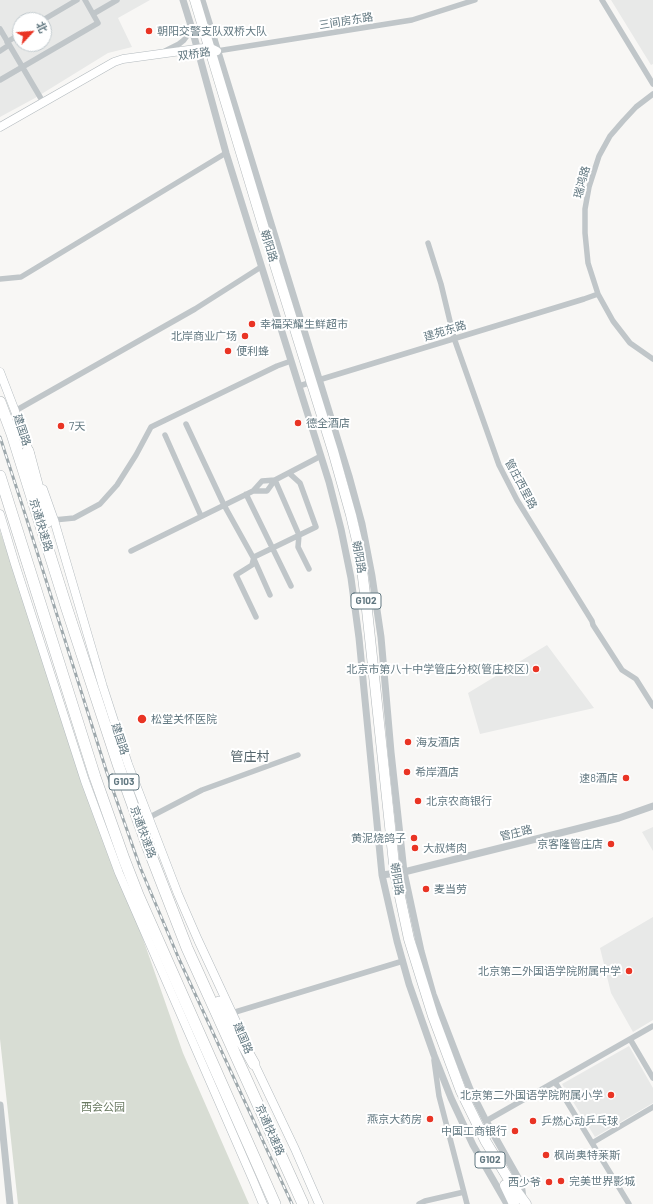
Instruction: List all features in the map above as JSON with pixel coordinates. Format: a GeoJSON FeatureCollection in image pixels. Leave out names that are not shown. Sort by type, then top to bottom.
{"type":"FeatureCollection","features":[{"type":"Feature","properties":{"kind":"highway","name":"朝阳路"},"geometry":{"type":"LineString","coordinates":[[189,0],[309,383],[337,480],[355,554],[392,873],[404,941],[438,1050],[455,1090],[476,1135],[509,1191],[518,1203]]}},
{"type":"Feature","properties":{"kind":"highway","name":"朝阳路"},"geometry":{"type":"LineString","coordinates":[[195,0],[206,51]]}},
{"type":"Feature","properties":{"kind":"highway","name":"京通快速路"},"geometry":{"type":"LineString","coordinates":[[0,402],[12,434],[121,774],[147,845],[187,948],[303,1204]]}},
{"type":"Feature","properties":{"kind":"highway"},"geometry":{"type":"LineString","coordinates":[[28,451],[52,540],[66,606]]}},
{"type":"Feature","properties":{"kind":"highway","name":"G103"},"geometry":{"type":"LineString","coordinates":[[0,476],[95,777],[124,859],[138,895],[263,1176],[274,1204]]}},
{"type":"Feature","properties":{"kind":"highway"},"geometry":{"type":"LineString","coordinates":[[187,948],[254,1064]]}},
{"type":"Feature","properties":{"kind":"highway"},"geometry":{"type":"LineString","coordinates":[[279,1151],[307,1204]]}},
{"type":"Feature","properties":{"kind":"main road","name":"双桥路"},"geometry":{"type":"LineString","coordinates":[[0,127],[114,62],[123,59],[157,54],[206,51]]}},
{"type":"Feature","properties":{"kind":"main road","name":"双桥路"},"geometry":{"type":"LineString","coordinates":[[0,133],[115,67],[127,63],[206,51]]}},
{"type":"Feature","properties":{"kind":"main road","name":"建国路"},"geometry":{"type":"LineString","coordinates":[[0,372],[16,411],[28,451],[54,520],[105,694],[128,764],[148,818],[198,940],[319,1204]]}},
{"type":"Feature","properties":{"kind":"main road"},"geometry":{"type":"LineString","coordinates":[[0,514],[85,781],[119,873],[253,1180],[262,1204]]}},
{"type":"Feature","properties":{"kind":"street"},"geometry":{"type":"LineString","coordinates":[[52,15],[77,0]]}},
{"type":"Feature","properties":{"kind":"street"},"geometry":{"type":"LineString","coordinates":[[0,80],[98,23],[85,0]]}},
{"type":"Feature","properties":{"kind":"street"},"geometry":{"type":"LineString","coordinates":[[93,14],[117,0]]}},
{"type":"Feature","properties":{"kind":"street","name":"朝阳路"},"geometry":{"type":"LineString","coordinates":[[182,0],[192,29],[206,51]]}},
{"type":"Feature","properties":{"kind":"street","name":"朝阳路"},"geometry":{"type":"LineString","coordinates":[[202,0],[206,51],[226,153],[291,361],[309,383],[350,476],[362,524],[372,576],[381,637],[391,752],[392,873],[421,951],[433,994],[470,1089],[521,1183],[518,1203]]}},
{"type":"Feature","properties":{"kind":"street","name":"三间房东路"},"geometry":{"type":"LineString","coordinates":[[206,51],[412,20],[475,0]]}},
{"type":"Feature","properties":{"kind":"street"},"geometry":{"type":"LineString","coordinates":[[602,0],[653,84]]}},
{"type":"Feature","properties":{"kind":"street"},"geometry":{"type":"LineString","coordinates":[[0,29],[43,102]]}},
{"type":"Feature","properties":{"kind":"street"},"geometry":{"type":"LineString","coordinates":[[157,54],[179,44],[192,29]]}},
{"type":"Feature","properties":{"kind":"street"},"geometry":{"type":"LineString","coordinates":[[0,51],[12,40]]}},
{"type":"Feature","properties":{"kind":"street","name":"瑞鸿路"},"geometry":{"type":"LineString","coordinates":[[653,94],[636,107],[622,121],[610,136],[600,156],[588,187],[584,233],[588,263],[598,294],[613,321],[630,343],[653,359]]}},
{"type":"Feature","properties":{"kind":"street"},"geometry":{"type":"LineString","coordinates":[[0,279],[21,277],[226,153]]}},
{"type":"Feature","properties":{"kind":"street","name":"管庄西里路"},"geometry":{"type":"LineString","coordinates":[[428,243],[441,284],[454,339],[499,466],[517,500],[592,621],[592,625],[622,670],[636,679],[653,706]]}},
{"type":"Feature","properties":{"kind":"street"},"geometry":{"type":"LineString","coordinates":[[16,411],[195,309],[262,267]]}},
{"type":"Feature","properties":{"kind":"street","name":"建苑东路"},"geometry":{"type":"LineString","coordinates":[[309,383],[598,294]]}},
{"type":"Feature","properties":{"kind":"street"},"geometry":{"type":"LineString","coordinates":[[54,520],[74,518],[100,504],[117,485],[136,455],[151,427],[277,366],[291,361]]}},
{"type":"Feature","properties":{"kind":"street","name":"朝阳路"},"geometry":{"type":"LineString","coordinates":[[309,383],[321,456],[341,529],[351,578],[403,961],[409,984],[451,1098],[463,1124],[507,1204]]}},
{"type":"Feature","properties":{"kind":"street"},"geometry":{"type":"LineString","coordinates":[[186,424],[224,505],[254,559],[270,595]]}},
{"type":"Feature","properties":{"kind":"street"},"geometry":{"type":"LineString","coordinates":[[165,435],[201,516]]}},
{"type":"Feature","properties":{"kind":"street"},"geometry":{"type":"LineString","coordinates":[[253,491],[262,481],[275,480],[321,456]]}},
{"type":"Feature","properties":{"kind":"street"},"geometry":{"type":"LineString","coordinates":[[256,617],[236,575],[252,565],[254,557],[316,527],[300,483],[289,473]]}},
{"type":"Feature","properties":{"kind":"street"},"geometry":{"type":"LineString","coordinates":[[131,551],[246,494],[253,491],[267,491],[275,480]]}},
{"type":"Feature","properties":{"kind":"street"},"geometry":{"type":"LineString","coordinates":[[275,480],[299,535],[298,546],[309,569]]}},
{"type":"Feature","properties":{"kind":"street"},"geometry":{"type":"LineString","coordinates":[[246,494],[291,586]]}},
{"type":"Feature","properties":{"kind":"street"},"geometry":{"type":"LineString","coordinates":[[148,818],[202,790],[298,755]]}},
{"type":"Feature","properties":{"kind":"street","name":"管庄路"},"geometry":{"type":"LineString","coordinates":[[392,873],[619,818],[653,806]]}},
{"type":"Feature","properties":{"kind":"street"},"geometry":{"type":"LineString","coordinates":[[232,1013],[403,961]]}},
{"type":"Feature","properties":{"kind":"street"},"geometry":{"type":"LineString","coordinates":[[486,1121],[653,1026]]}},
{"type":"Feature","properties":{"kind":"street"},"geometry":{"type":"LineString","coordinates":[[630,1039],[653,1078]]}},
{"type":"Feature","properties":{"kind":"street"},"geometry":{"type":"LineString","coordinates":[[434,1055],[439,1096],[467,1204]]}},
{"type":"Feature","properties":{"kind":"street"},"geometry":{"type":"LineString","coordinates":[[555,1082],[629,1204]]}},
{"type":"Feature","properties":{"kind":"street"},"geometry":{"type":"LineString","coordinates":[[0,1105],[10,1204]]}},
{"type":"Feature","properties":{"kind":"street"},"geometry":{"type":"LineString","coordinates":[[592,1143],[653,1107]]}},
{"type":"Feature","properties":{"kind":"street"},"geometry":{"type":"LineString","coordinates":[[419,1204],[464,1192]]}},
{"type":"Feature","properties":{"kind":"shaded area"},"geometry":{"type":"Polygon","coordinates":[[[0,0],[150,0],[118,18],[132,47],[108,53],[35,98],[0,117],[0,0]]]}},
{"type":"Feature","properties":{"kind":"shaded area"},"geometry":{"type":"Polygon","coordinates":[[[611,0],[653,0],[653,64],[651,65],[611,0]]]}},
{"type":"Feature","properties":{"kind":"shaded area","name":"北京市第八十中学管庄分校(管庄校区)"},"geometry":{"type":"Polygon","coordinates":[[[547,645],[594,708],[480,734],[468,693],[547,645]]]}},
{"type":"Feature","properties":{"kind":"shaded area"},"geometry":{"type":"Polygon","coordinates":[[[653,827],[653,851],[642,832],[653,827]]]}},
{"type":"Feature","properties":{"kind":"shaded area","name":"北京第二外国语学院附属中学"},"geometry":{"type":"Polygon","coordinates":[[[653,917],[653,1020],[633,1032],[611,993],[600,948],[653,917]]]}},
{"type":"Feature","properties":{"kind":"shaded area","name":"北京第二外国语学院附属小学"},"geometry":{"type":"Polygon","coordinates":[[[629,1046],[653,1088],[653,1103],[595,1137],[562,1084],[629,1046]]]}},
{"type":"Feature","properties":{"kind":"green space","name":"西会公园"},"geometry":{"type":"Polygon","coordinates":[[[0,531],[183,1053],[249,1204],[18,1204],[0,1039],[0,531]]]}},
{"type":"Feature","properties":{"kind":"railway"},"geometry":{"type":"LineString","coordinates":[[0,437],[107,773],[140,867],[179,959],[292,1204]]}},
{"type":"Feature","properties":{"kind":"place","name":"朝阳交警支队双桥大队"},"geometry":{"type":"Point","coordinates":[149,31]}},
{"type":"Feature","properties":{"kind":"place","name":"幸福荣耀生鲜超市"},"geometry":{"type":"Point","coordinates":[252,324]}},
{"type":"Feature","properties":{"kind":"place","name":"北岸商业广场"},"geometry":{"type":"Point","coordinates":[245,336]}},
{"type":"Feature","properties":{"kind":"place","name":"便利蜂"},"geometry":{"type":"Point","coordinates":[228,351]}},
{"type":"Feature","properties":{"kind":"place","name":"德全酒店"},"geometry":{"type":"Point","coordinates":[298,423]}},
{"type":"Feature","properties":{"kind":"place","name":"7天"},"geometry":{"type":"Point","coordinates":[61,426]}},
{"type":"Feature","properties":{"kind":"place","name":"北京市第八十中学管庄分校(管庄校区)"},"geometry":{"type":"Point","coordinates":[536,669]}},
{"type":"Feature","properties":{"kind":"place","name":"松堂关怀医院"},"geometry":{"type":"Point","coordinates":[142,719]}},
{"type":"Feature","properties":{"kind":"place","name":"海友酒店"},"geometry":{"type":"Point","coordinates":[408,742]}},
{"type":"Feature","properties":{"kind":"place","name":"希岸酒店"},"geometry":{"type":"Point","coordinates":[407,772]}},
{"type":"Feature","properties":{"kind":"place","name":"速8酒店"},"geometry":{"type":"Point","coordinates":[626,778]}},
{"type":"Feature","properties":{"kind":"place","name":"北京农商银行"},"geometry":{"type":"Point","coordinates":[418,801]}},
{"type":"Feature","properties":{"kind":"place","name":"黄泥烧鸽子"},"geometry":{"type":"Point","coordinates":[414,838]}},
{"type":"Feature","properties":{"kind":"place","name":"京客隆管庄店"},"geometry":{"type":"Point","coordinates":[611,844]}},
{"type":"Feature","properties":{"kind":"place","name":"大叔烤肉"},"geometry":{"type":"Point","coordinates":[415,848]}},
{"type":"Feature","properties":{"kind":"place","name":"麦当劳"},"geometry":{"type":"Point","coordinates":[426,889]}},
{"type":"Feature","properties":{"kind":"place","name":"北京第二外国语学院附属中学"},"geometry":{"type":"Point","coordinates":[629,971]}},
{"type":"Feature","properties":{"kind":"place","name":"北京第二外国语学院附属小学"},"geometry":{"type":"Point","coordinates":[611,1095]}},
{"type":"Feature","properties":{"kind":"place","name":"燕京大药房"},"geometry":{"type":"Point","coordinates":[430,1119]}},
{"type":"Feature","properties":{"kind":"place","name":"乒燃心动乒乓球"},"geometry":{"type":"Point","coordinates":[533,1121]}},
{"type":"Feature","properties":{"kind":"place","name":"中国工商银行"},"geometry":{"type":"Point","coordinates":[515,1131]}},
{"type":"Feature","properties":{"kind":"place","name":"枫尚奥特莱斯"},"geometry":{"type":"Point","coordinates":[546,1155]}},
{"type":"Feature","properties":{"kind":"place","name":"完美世界影城"},"geometry":{"type":"Point","coordinates":[561,1181]}},
{"type":"Feature","properties":{"kind":"place","name":"西少爷"},"geometry":{"type":"Point","coordinates":[549,1182]}},
{"type":"Feature","properties":{"kind":"district","name":"管庄村"},"geometry":{"type":"Point","coordinates":[250,757]}}]}
